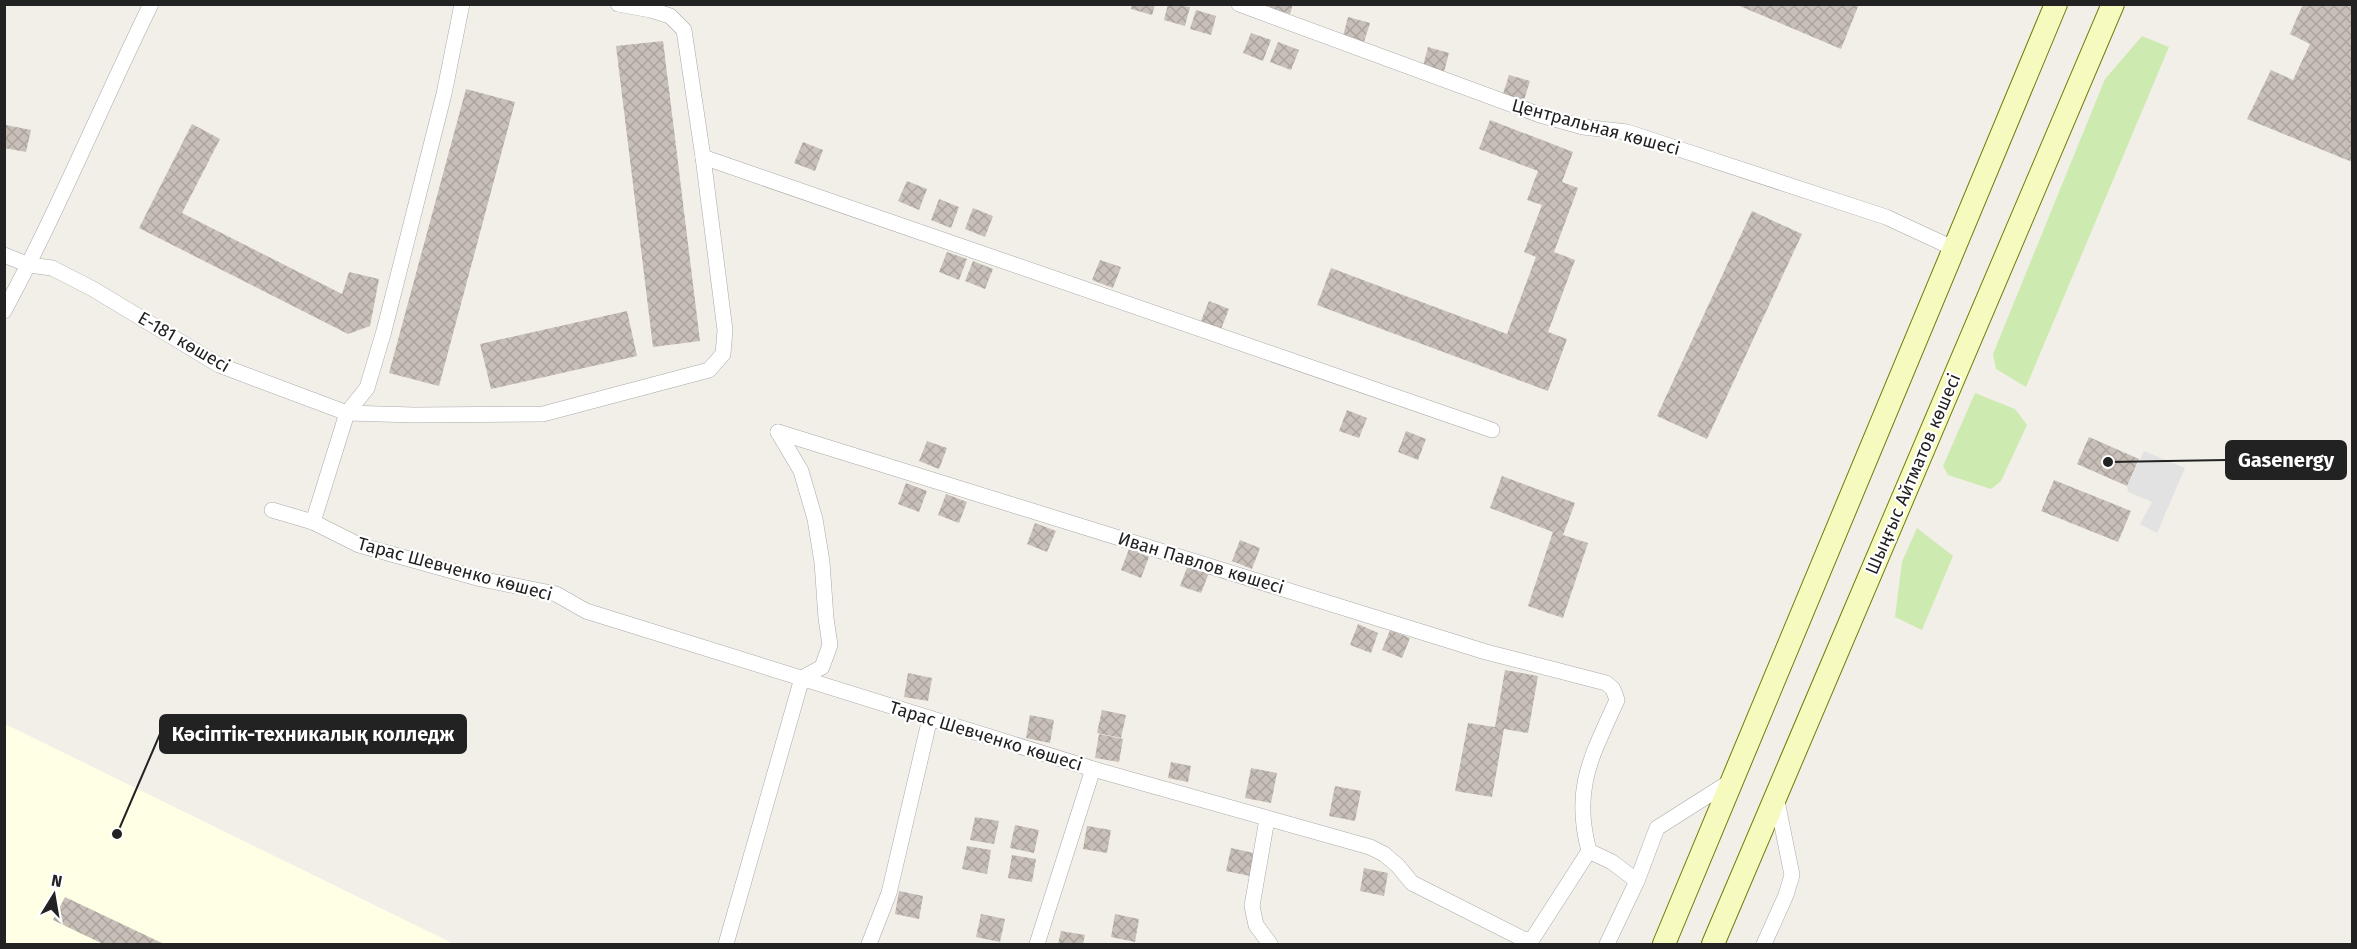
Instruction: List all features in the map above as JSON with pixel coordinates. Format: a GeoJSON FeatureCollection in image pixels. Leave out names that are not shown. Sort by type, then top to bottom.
{"type":"FeatureCollection","features":[{"type":"Feature","properties":{"kind":"main road"},"geometry":{"type":"LineString","coordinates":[[1664,945],[2056,4]]}},
{"type":"Feature","properties":{"kind":"main road","name":"Шыңғыс Айтматов көшесі"},"geometry":{"type":"LineString","coordinates":[[1713,945],[2114,4]]}},
{"type":"Feature","properties":{"kind":"street"},"geometry":{"type":"LineString","coordinates":[[4,311],[29,265],[118,70],[151,4]]}},
{"type":"Feature","properties":{"kind":"street"},"geometry":{"type":"LineString","coordinates":[[313,522],[347,413],[367,388],[384,331],[444,94],[462,4]]}},
{"type":"Feature","properties":{"kind":"street","name":"Е-181 көшесі"},"geometry":{"type":"LineString","coordinates":[[4,255],[29,265],[52,268],[93,289],[219,365],[347,413],[543,414],[709,370],[723,354],[724,330],[704,157],[684,30],[670,16],[618,4]]}},
{"type":"Feature","properties":{"kind":"street","name":"Центральная көшесі"},"geometry":{"type":"LineString","coordinates":[[1239,4],[1540,115],[1583,127],[1627,132],[1886,217],[1953,248]]}},
{"type":"Feature","properties":{"kind":"street"},"geometry":{"type":"LineString","coordinates":[[704,157],[1492,430]]}},
{"type":"Feature","properties":{"kind":"street","name":"Иван Павлов көшесі"},"geometry":{"type":"LineString","coordinates":[[802,678],[822,667],[830,645],[822,562],[815,519],[801,471],[778,432],[1475,648],[1606,683],[1617,700],[1588,764],[1583,792],[1582,826],[1589,851]]}},
{"type":"Feature","properties":{"kind":"street","name":"Тарас Шевченко көшесі"},"geometry":{"type":"LineString","coordinates":[[272,510],[313,522],[359,546],[480,579],[556,594],[586,611],[1093,769],[1377,851],[1398,866],[1412,883],[1525,940],[1533,938],[1589,851]]}},
{"type":"Feature","properties":{"kind":"street"},"geometry":{"type":"LineString","coordinates":[[726,945],[802,678]]}},
{"type":"Feature","properties":{"kind":"street"},"geometry":{"type":"LineString","coordinates":[[869,945],[889,893],[930,718]]}},
{"type":"Feature","properties":{"kind":"street"},"geometry":{"type":"LineString","coordinates":[[1037,945],[1093,769]]}},
{"type":"Feature","properties":{"kind":"street"},"geometry":{"type":"LineString","coordinates":[[1608,945],[1657,828],[1731,781]]}},
{"type":"Feature","properties":{"kind":"street"},"geometry":{"type":"LineString","coordinates":[[1764,945],[1786,895],[1792,875],[1776,796]]}},
{"type":"Feature","properties":{"kind":"street"},"geometry":{"type":"LineString","coordinates":[[1268,819],[1252,906],[1257,925],[1270,945]]}},
{"type":"Feature","properties":{"kind":"street"},"geometry":{"type":"LineString","coordinates":[[1589,851],[1612,862],[1636,881]]}},
{"type":"Feature","properties":{"kind":"shaded area"},"geometry":{"type":"Polygon","coordinates":[[[2144,451],[2185,468],[2157,533],[2140,524],[2152,502],[2128,492],[2127,486],[2144,451]]]}},
{"type":"Feature","properties":{"kind":"shaded area"},"geometry":{"type":"Polygon","coordinates":[[[5,724],[454,944],[5,944],[5,724]]]}},
{"type":"Feature","properties":{"kind":"green space"},"geometry":{"type":"Polygon","coordinates":[[[2142,36],[2169,47],[2026,387],[1996,369],[1993,354],[2105,79],[2142,36]]]}},
{"type":"Feature","properties":{"kind":"green space"},"geometry":{"type":"Polygon","coordinates":[[[1975,393],[2015,409],[2027,425],[2001,481],[1991,489],[1948,475],[1943,466],[1975,393]]]}},
{"type":"Feature","properties":{"kind":"green space"},"geometry":{"type":"Polygon","coordinates":[[[1917,528],[1953,556],[1922,630],[1895,617],[1902,562],[1917,528]]]}},
{"type":"Feature","properties":{"kind":"building"},"geometry":{"type":"Polygon","coordinates":[[[1168,4],[1190,7],[1185,26],[1164,20],[1168,4]]]}},
{"type":"Feature","properties":{"kind":"building"},"geometry":{"type":"Polygon","coordinates":[[[1270,4],[1293,4],[1290,14],[1269,8],[1270,4]]]}},
{"type":"Feature","properties":{"kind":"building"},"geometry":{"type":"Polygon","coordinates":[[[1735,4],[1859,4],[1841,49],[1735,4]]]}},
{"type":"Feature","properties":{"kind":"building"},"geometry":{"type":"Polygon","coordinates":[[[2303,4],[2352,4],[2352,162],[2247,119],[2271,70],[2293,80],[2310,44],[2290,34],[2303,4]]]}},
{"type":"Feature","properties":{"kind":"building"},"geometry":{"type":"Polygon","coordinates":[[[1132,5],[1155,5],[1152,15],[1131,9],[1132,5]]]}},
{"type":"Feature","properties":{"kind":"building"},"geometry":{"type":"Polygon","coordinates":[[[1196,10],[1216,16],[1211,35],[1190,29],[1196,10]]]}},
{"type":"Feature","properties":{"kind":"building"},"geometry":{"type":"Polygon","coordinates":[[[1348,17],[1370,23],[1364,42],[1343,36],[1348,17]]]}},
{"type":"Feature","properties":{"kind":"building"},"geometry":{"type":"Polygon","coordinates":[[[1251,33],[1271,40],[1263,61],[1243,53],[1251,33]]]}},
{"type":"Feature","properties":{"kind":"building"},"geometry":{"type":"Polygon","coordinates":[[[663,41],[700,341],[653,347],[616,46],[663,41]]]}},
{"type":"Feature","properties":{"kind":"building"},"geometry":{"type":"Polygon","coordinates":[[[1278,42],[1299,50],[1291,70],[1270,62],[1278,42]]]}},
{"type":"Feature","properties":{"kind":"building"},"geometry":{"type":"Polygon","coordinates":[[[1428,47],[1449,53],[1444,72],[1423,66],[1428,47]]]}},
{"type":"Feature","properties":{"kind":"building"},"geometry":{"type":"Polygon","coordinates":[[[1509,75],[1530,81],[1524,100],[1503,94],[1509,75]]]}},
{"type":"Feature","properties":{"kind":"building"},"geometry":{"type":"Polygon","coordinates":[[[466,89],[515,102],[439,386],[389,373],[466,89]]]}},
{"type":"Feature","properties":{"kind":"building"},"geometry":{"type":"Polygon","coordinates":[[[1490,120],[1573,152],[1562,182],[1578,188],[1554,252],[1575,260],[1548,332],[1567,339],[1548,391],[1317,305],[1331,268],[1507,334],[1536,257],[1524,252],[1542,205],[1527,200],[1538,171],[1479,149],[1490,120]]]}},
{"type":"Feature","properties":{"kind":"building"},"geometry":{"type":"Polygon","coordinates":[[[192,124],[220,139],[182,213],[342,294],[349,272],[379,279],[370,326],[348,334],[139,228],[192,124]]]}},
{"type":"Feature","properties":{"kind":"building"},"geometry":{"type":"Polygon","coordinates":[[[6,125],[31,130],[26,152],[4,148],[6,125]]]}},
{"type":"Feature","properties":{"kind":"building"},"geometry":{"type":"Polygon","coordinates":[[[803,142],[823,150],[815,171],[794,163],[803,142]]]}},
{"type":"Feature","properties":{"kind":"building"},"geometry":{"type":"Polygon","coordinates":[[[907,181],[927,189],[919,210],[898,201],[907,181]]]}},
{"type":"Feature","properties":{"kind":"building"},"geometry":{"type":"Polygon","coordinates":[[[939,199],[959,207],[951,228],[931,220],[939,199]]]}},
{"type":"Feature","properties":{"kind":"building"},"geometry":{"type":"Polygon","coordinates":[[[973,208],[993,216],[985,237],[965,229],[973,208]]]}},
{"type":"Feature","properties":{"kind":"building"},"geometry":{"type":"Polygon","coordinates":[[[1752,211],[1802,234],[1707,439],[1657,416],[1752,211]]]}},
{"type":"Feature","properties":{"kind":"building"},"geometry":{"type":"Polygon","coordinates":[[[947,252],[967,259],[959,280],[939,272],[947,252]]]}},
{"type":"Feature","properties":{"kind":"building"},"geometry":{"type":"Polygon","coordinates":[[[1100,260],[1121,267],[1113,288],[1092,280],[1100,260]]]}},
{"type":"Feature","properties":{"kind":"building"},"geometry":{"type":"Polygon","coordinates":[[[973,261],[993,269],[985,289],[965,281],[973,261]]]}},
{"type":"Feature","properties":{"kind":"building"},"geometry":{"type":"Polygon","coordinates":[[[1209,301],[1229,309],[1221,329],[1201,321],[1209,301]]]}},
{"type":"Feature","properties":{"kind":"building"},"geometry":{"type":"Polygon","coordinates":[[[627,311],[637,356],[491,389],[480,344],[627,311]]]}},
{"type":"Feature","properties":{"kind":"building"},"geometry":{"type":"Polygon","coordinates":[[[1347,410],[1367,418],[1359,438],[1339,431],[1347,410]]]}},
{"type":"Feature","properties":{"kind":"building"},"geometry":{"type":"Polygon","coordinates":[[[1406,431],[1426,439],[1418,460],[1398,452],[1406,431]]]}},
{"type":"Feature","properties":{"kind":"building"},"geometry":{"type":"Polygon","coordinates":[[[2089,437],[2139,459],[2127,486],[2077,464],[2089,437]]]}},
{"type":"Feature","properties":{"kind":"building"},"geometry":{"type":"Polygon","coordinates":[[[927,441],[947,448],[939,469],[919,461],[927,441]]]}},
{"type":"Feature","properties":{"kind":"building"},"geometry":{"type":"Polygon","coordinates":[[[1502,476],[1575,503],[1563,535],[1588,543],[1563,618],[1528,606],[1553,532],[1490,508],[1502,476]]]}},
{"type":"Feature","properties":{"kind":"building"},"geometry":{"type":"Polygon","coordinates":[[[2054,480],[2131,511],[2118,542],[2041,511],[2054,480]]]}},
{"type":"Feature","properties":{"kind":"building"},"geometry":{"type":"Polygon","coordinates":[[[906,483],[927,491],[919,512],[898,504],[906,483]]]}},
{"type":"Feature","properties":{"kind":"building"},"geometry":{"type":"Polygon","coordinates":[[[946,494],[967,502],[959,523],[938,515],[946,494]]]}},
{"type":"Feature","properties":{"kind":"building"},"geometry":{"type":"Polygon","coordinates":[[[1035,523],[1056,531],[1047,552],[1027,544],[1035,523]]]}},
{"type":"Feature","properties":{"kind":"building"},"geometry":{"type":"Polygon","coordinates":[[[1240,540],[1260,548],[1252,569],[1232,561],[1240,540]]]}},
{"type":"Feature","properties":{"kind":"building"},"geometry":{"type":"Polygon","coordinates":[[[1129,549],[1149,557],[1141,578],[1121,570],[1129,549]]]}},
{"type":"Feature","properties":{"kind":"building"},"geometry":{"type":"Polygon","coordinates":[[[1188,565],[1209,573],[1201,593],[1180,586],[1188,565]]]}},
{"type":"Feature","properties":{"kind":"building"},"geometry":{"type":"Polygon","coordinates":[[[1358,624],[1378,633],[1371,653],[1350,645],[1358,624]]]}},
{"type":"Feature","properties":{"kind":"building"},"geometry":{"type":"Polygon","coordinates":[[[1390,630],[1410,638],[1402,658],[1382,650],[1390,630]]]}},
{"type":"Feature","properties":{"kind":"building"},"geometry":{"type":"Polygon","coordinates":[[[1505,670],[1538,676],[1528,733],[1504,729],[1492,797],[1455,791],[1468,723],[1495,727],[1505,670]]]}},
{"type":"Feature","properties":{"kind":"building"},"geometry":{"type":"Polygon","coordinates":[[[908,673],[932,678],[928,701],[904,697],[908,673]]]}},
{"type":"Feature","properties":{"kind":"building"},"geometry":{"type":"Polygon","coordinates":[[[1102,710],[1126,715],[1121,738],[1097,733],[1102,710]]]}},
{"type":"Feature","properties":{"kind":"building"},"geometry":{"type":"Polygon","coordinates":[[[1030,715],[1054,720],[1050,743],[1026,738],[1030,715]]]}},
{"type":"Feature","properties":{"kind":"building"},"geometry":{"type":"Polygon","coordinates":[[[1099,734],[1123,739],[1119,762],[1095,758],[1099,734]]]}},
{"type":"Feature","properties":{"kind":"building"},"geometry":{"type":"Polygon","coordinates":[[[1171,762],[1191,766],[1188,782],[1168,778],[1171,762]]]}},
{"type":"Feature","properties":{"kind":"building"},"geometry":{"type":"Polygon","coordinates":[[[1251,768],[1277,773],[1271,803],[1245,798],[1251,768]]]}},
{"type":"Feature","properties":{"kind":"building"},"geometry":{"type":"Polygon","coordinates":[[[1335,786],[1361,791],[1355,821],[1329,816],[1335,786]]]}},
{"type":"Feature","properties":{"kind":"building"},"geometry":{"type":"Polygon","coordinates":[[[975,817],[999,821],[994,844],[970,840],[975,817]]]}},
{"type":"Feature","properties":{"kind":"building"},"geometry":{"type":"Polygon","coordinates":[[[1015,825],[1039,830],[1034,853],[1010,848],[1015,825]]]}},
{"type":"Feature","properties":{"kind":"building"},"geometry":{"type":"Polygon","coordinates":[[[1087,826],[1111,830],[1107,853],[1083,849],[1087,826]]]}},
{"type":"Feature","properties":{"kind":"building"},"geometry":{"type":"Polygon","coordinates":[[[967,846],[991,850],[987,874],[962,869],[967,846]]]}},
{"type":"Feature","properties":{"kind":"building"},"geometry":{"type":"Polygon","coordinates":[[[1231,848],[1254,853],[1250,876],[1226,871],[1231,848]]]}},
{"type":"Feature","properties":{"kind":"building"},"geometry":{"type":"Polygon","coordinates":[[[1012,855],[1036,859],[1032,882],[1008,878],[1012,855]]]}},
{"type":"Feature","properties":{"kind":"building"},"geometry":{"type":"Polygon","coordinates":[[[1364,868],[1388,873],[1384,896],[1360,891],[1364,868]]]}},
{"type":"Feature","properties":{"kind":"building"},"geometry":{"type":"Polygon","coordinates":[[[899,891],[923,896],[919,919],[895,914],[899,891]]]}},
{"type":"Feature","properties":{"kind":"building"},"geometry":{"type":"Polygon","coordinates":[[[65,897],[164,944],[103,944],[53,920],[65,897]]]}},
{"type":"Feature","properties":{"kind":"building"},"geometry":{"type":"Polygon","coordinates":[[[981,914],[1005,919],[1000,942],[976,937],[981,914]]]}},
{"type":"Feature","properties":{"kind":"building"},"geometry":{"type":"Polygon","coordinates":[[[1115,914],[1139,919],[1135,942],[1111,937],[1115,914]]]}},
{"type":"Feature","properties":{"kind":"building"},"geometry":{"type":"Polygon","coordinates":[[[1061,931],[1085,935],[1083,944],[1058,944],[1061,931]]]}},
{"type":"Feature","properties":{"kind":"place","name":"Gasenergy"},"geometry":{"type":"Point","coordinates":[2108,462]}},
{"type":"Feature","properties":{"kind":"place","name":"Кәсіптік-техникалық колледж"},"geometry":{"type":"Point","coordinates":[117,834]}}]}
